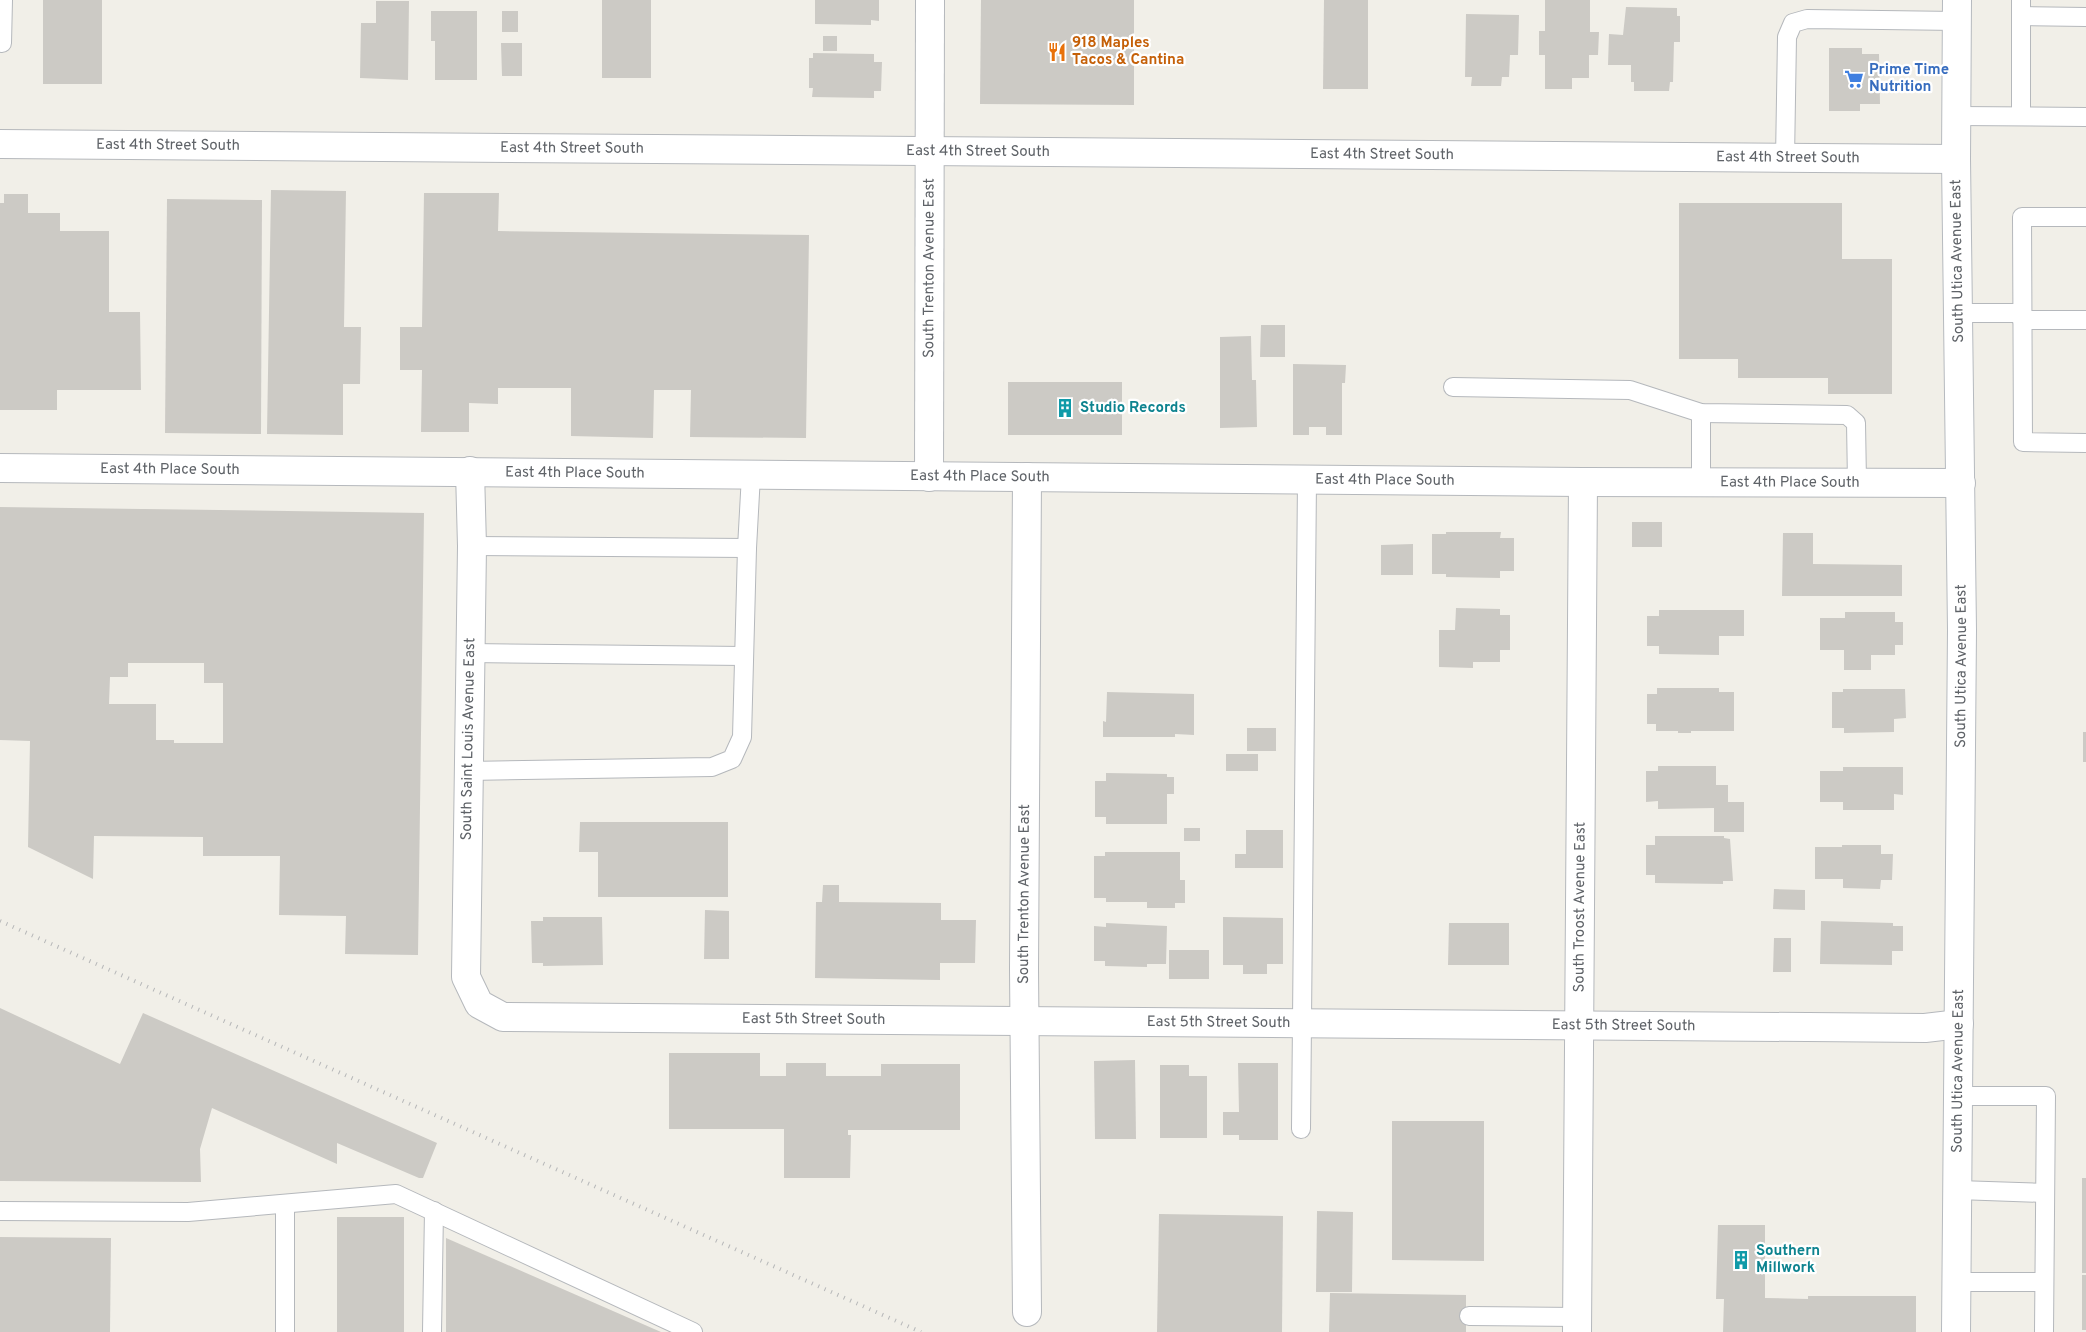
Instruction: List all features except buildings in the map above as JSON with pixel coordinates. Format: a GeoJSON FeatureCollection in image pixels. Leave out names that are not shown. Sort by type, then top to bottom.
{"type":"FeatureCollection","features":[{"type":"Feature","properties":{"kind":"street","name":"South Trenton Avenue East"},"geometry":{"type":"LineString","coordinates":[[929,477],[930,0]]}},
{"type":"Feature","properties":{"kind":"street","name":"South Utica Avenue East"},"geometry":{"type":"LineString","coordinates":[[1956,1332],[1959,1096],[1961,483],[1956,159],[1957,10]]}},
{"type":"Feature","properties":{"kind":"street","name":"East 4th Street South"},"geometry":{"type":"LineString","coordinates":[[0,144],[1956,159]]}},
{"type":"Feature","properties":{"kind":"street","name":"East 4th Place South"},"geometry":{"type":"LineString","coordinates":[[0,468],[1307,480],[1961,483]]}},
{"type":"Feature","properties":{"kind":"street","name":"South Saint Louis Avenue East"},"geometry":{"type":"LineString","coordinates":[[470,471],[472,546],[466,977],[479,1004]]}},
{"type":"Feature","properties":{"kind":"street","name":"South Trenton Avenue East"},"geometry":{"type":"LineString","coordinates":[[1027,477],[1024,1020],[1027,1312]]}},
{"type":"Feature","properties":{"kind":"street","name":"South Troost Avenue East"},"geometry":{"type":"LineString","coordinates":[[1577,1324],[1581,1027],[1583,482]]}},
{"type":"Feature","properties":{"kind":"street","name":"East 5th Street South"},"geometry":{"type":"LineString","coordinates":[[479,1004],[503,1017],[1024,1020],[1301,1025],[1581,1027],[1925,1028],[1959,1024]]}},
{"type":"Feature","properties":{"kind":"lane"},"geometry":{"type":"LineString","coordinates":[[2,44],[3,0]]}},
{"type":"Feature","properties":{"kind":"lane"},"geometry":{"type":"LineString","coordinates":[[2021,116],[2021,8],[2086,17]]}},
{"type":"Feature","properties":{"kind":"lane"},"geometry":{"type":"LineString","coordinates":[[1785,159],[1787,37],[1793,23],[1807,19],[1957,10]]}},
{"type":"Feature","properties":{"kind":"lane"},"geometry":{"type":"LineString","coordinates":[[1956,116],[2086,117]]}},
{"type":"Feature","properties":{"kind":"lane"},"geometry":{"type":"LineString","coordinates":[[2086,217],[2022,217],[2023,442],[2086,443]]}},
{"type":"Feature","properties":{"kind":"lane"},"geometry":{"type":"LineString","coordinates":[[1958,313],[2086,320]]}},
{"type":"Feature","properties":{"kind":"lane"},"geometry":{"type":"LineString","coordinates":[[1453,387],[1630,390],[1701,413],[1847,415],[1856,423],[1857,482]]}},
{"type":"Feature","properties":{"kind":"lane"},"geometry":{"type":"LineString","coordinates":[[1701,413],[1701,482]]}},
{"type":"Feature","properties":{"kind":"lane"},"geometry":{"type":"LineString","coordinates":[[468,771],[712,767],[732,759],[742,737],[751,475]]}},
{"type":"Feature","properties":{"kind":"lane"},"geometry":{"type":"LineString","coordinates":[[1301,1129],[1307,480]]}},
{"type":"Feature","properties":{"kind":"lane"},"geometry":{"type":"LineString","coordinates":[[472,546],[747,548]]}},
{"type":"Feature","properties":{"kind":"lane"},"geometry":{"type":"LineString","coordinates":[[470,653],[744,656]]}},
{"type":"Feature","properties":{"kind":"lane"},"geometry":{"type":"LineString","coordinates":[[1959,1096],[2046,1096],[2044,1332]]}},
{"type":"Feature","properties":{"kind":"lane"},"geometry":{"type":"LineString","coordinates":[[1958,1190],[2045,1193]]}},
{"type":"Feature","properties":{"kind":"lane"},"geometry":{"type":"LineString","coordinates":[[0,1211],[188,1212],[396,1194],[692,1332]]}},
{"type":"Feature","properties":{"kind":"lane"},"geometry":{"type":"LineString","coordinates":[[285,1204],[286,1332]]}},
{"type":"Feature","properties":{"kind":"lane"},"geometry":{"type":"LineString","coordinates":[[432,1332],[434,1211]]}},
{"type":"Feature","properties":{"kind":"lane"},"geometry":{"type":"LineString","coordinates":[[1957,1282],[2044,1282]]}},
{"type":"Feature","properties":{"kind":"lane"},"geometry":{"type":"LineString","coordinates":[[1469,1316],[1577,1324]]}},
{"type":"Feature","properties":{"kind":"railway"},"geometry":{"type":"LineString","coordinates":[[0,921],[921,1332]]}},
{"type":"Feature","properties":{"kind":"place","name":"918 Maples Tacos & Cantina"},"geometry":{"type":"Point","coordinates":[1057,52]}},
{"type":"Feature","properties":{"kind":"place","name":"Prime Time Nutrition"},"geometry":{"type":"Point","coordinates":[1854,79]}},
{"type":"Feature","properties":{"kind":"place","name":"Studio Records"},"geometry":{"type":"Point","coordinates":[1065,408]}},
{"type":"Feature","properties":{"kind":"place","name":"Southern Millwork"},"geometry":{"type":"Point","coordinates":[1741,1260]}}]}
